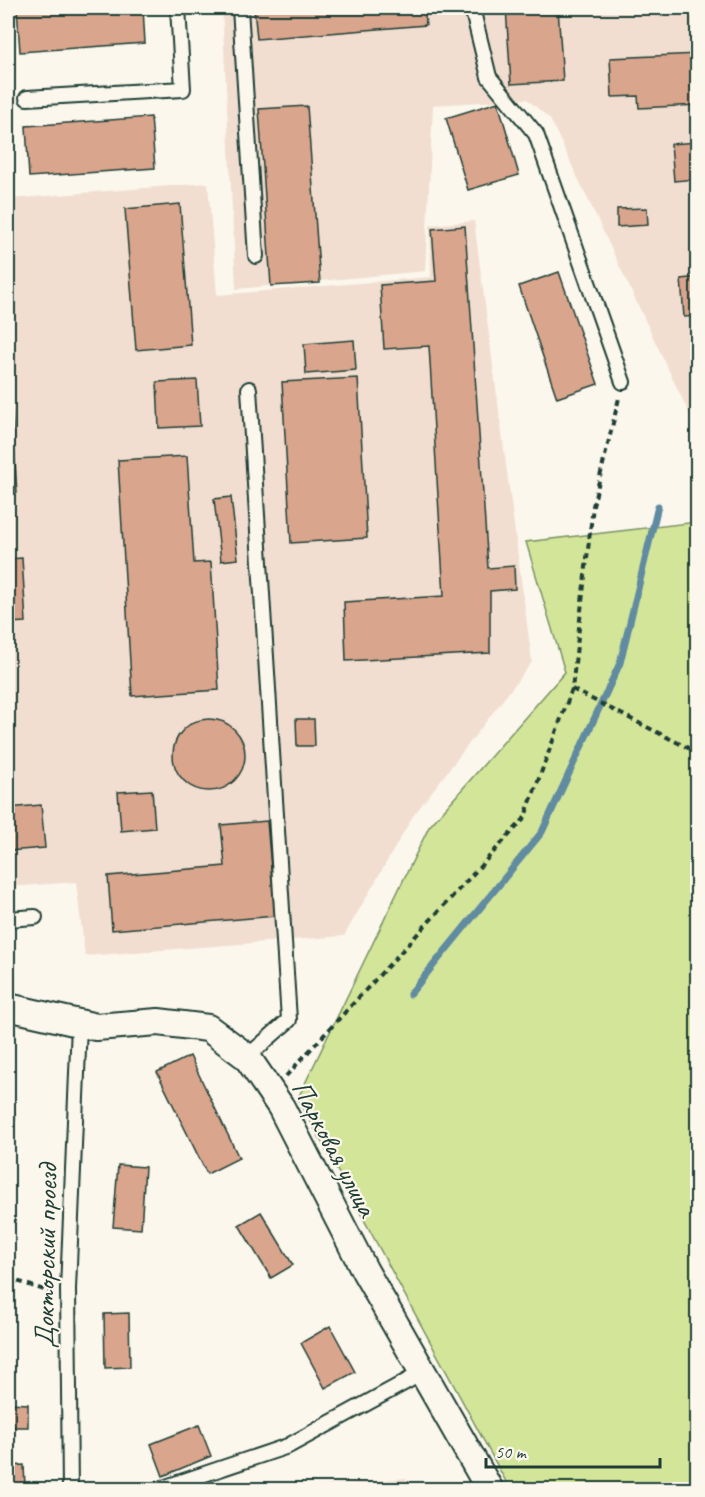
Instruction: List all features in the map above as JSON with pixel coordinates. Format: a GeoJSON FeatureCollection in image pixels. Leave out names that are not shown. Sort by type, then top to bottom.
{"type":"FeatureCollection","features":[{"type":"Feature","properties":{"kind":"street","name":"Парковая улица"},"geometry":{"type":"LineString","coordinates":[[8,1007],[78,1025],[96,1027],[158,1022],[207,1028],[247,1058],[271,1093],[364,1271],[490,1490]]}},
{"type":"Feature","properties":{"kind":"lane"},"geometry":{"type":"LineString","coordinates":[[27,99],[183,89],[178,8]]}},
{"type":"Feature","properties":{"kind":"lane"},"geometry":{"type":"LineString","coordinates":[[240,8],[256,256]]}},
{"type":"Feature","properties":{"kind":"lane"},"geometry":{"type":"LineString","coordinates":[[472,8],[489,77],[536,134],[623,382]]}},
{"type":"Feature","properties":{"kind":"lane"},"geometry":{"type":"LineString","coordinates":[[247,1058],[289,1020],[249,389]]}},
{"type":"Feature","properties":{"kind":"lane"},"geometry":{"type":"LineString","coordinates":[[8,919],[35,917]]}},
{"type":"Feature","properties":{"kind":"lane","name":"Докторский проезд"},"geometry":{"type":"LineString","coordinates":[[70,1490],[68,1297],[78,1025]]}},
{"type":"Feature","properties":{"kind":"lane"},"geometry":{"type":"LineString","coordinates":[[157,1490],[288,1446],[422,1373]]}},
{"type":"Feature","properties":{"kind":"path"},"geometry":{"type":"LineString","coordinates":[[271,1093],[524,819],[572,689],[593,506],[623,382]]}},
{"type":"Feature","properties":{"kind":"path"},"geometry":{"type":"LineString","coordinates":[[572,689],[698,753]]}},
{"type":"Feature","properties":{"kind":"path"},"geometry":{"type":"LineString","coordinates":[[8,1278],[68,1297]]}},
{"type":"Feature","properties":{"kind":"shaded area"},"geometry":{"type":"Polygon","coordinates":[[[222,8],[697,8],[697,430],[550,119],[527,99],[433,105],[425,271],[236,289],[222,8]]]}},
{"type":"Feature","properties":{"kind":"shaded area"},"geometry":{"type":"Polygon","coordinates":[[[208,183],[217,295],[431,277],[430,225],[474,221],[532,662],[413,816],[344,936],[85,956],[76,882],[8,887],[8,199],[208,183]]]}},
{"type":"Feature","properties":{"kind":"shaded area"},"geometry":{"type":"Polygon","coordinates":[[[406,1478],[411,1489],[295,1489],[406,1478]]]}},
{"type":"Feature","properties":{"kind":"green space"},"geometry":{"type":"Polygon","coordinates":[[[697,522],[697,1489],[510,1489],[298,1098],[429,827],[565,672],[526,542],[697,522]]]}},
{"type":"Feature","properties":{"kind":"building"},"geometry":{"type":"Polygon","coordinates":[[[17,8],[143,8],[145,43],[20,52],[17,8]]]}},
{"type":"Feature","properties":{"kind":"building"},"geometry":{"type":"Polygon","coordinates":[[[254,8],[424,8],[426,25],[257,39],[254,8]]]}},
{"type":"Feature","properties":{"kind":"building"},"geometry":{"type":"Polygon","coordinates":[[[506,8],[558,8],[563,81],[511,84],[506,8]]]}},
{"type":"Feature","properties":{"kind":"building"},"geometry":{"type":"Polygon","coordinates":[[[698,54],[698,105],[639,108],[638,96],[612,97],[610,58],[698,54]]]}},
{"type":"Feature","properties":{"kind":"building"},"geometry":{"type":"Polygon","coordinates":[[[498,102],[519,175],[468,190],[446,118],[498,102]]]}},
{"type":"Feature","properties":{"kind":"building"},"geometry":{"type":"Polygon","coordinates":[[[307,106],[320,283],[271,286],[259,109],[307,106]]]}},
{"type":"Feature","properties":{"kind":"building"},"geometry":{"type":"Polygon","coordinates":[[[151,117],[155,168],[29,177],[26,126],[151,117]]]}},
{"type":"Feature","properties":{"kind":"building"},"geometry":{"type":"Polygon","coordinates":[[[698,142],[698,201],[696,179],[674,181],[671,144],[698,142]]]}},
{"type":"Feature","properties":{"kind":"building"},"geometry":{"type":"Polygon","coordinates":[[[180,204],[191,345],[136,350],[125,209],[180,204]]]}},
{"type":"Feature","properties":{"kind":"building"},"geometry":{"type":"Polygon","coordinates":[[[647,208],[648,225],[617,227],[617,209],[647,208]]]}},
{"type":"Feature","properties":{"kind":"building"},"geometry":{"type":"Polygon","coordinates":[[[465,226],[488,568],[514,566],[515,589],[490,591],[490,653],[346,661],[344,602],[444,596],[429,346],[384,349],[380,285],[436,281],[432,229],[465,226]]]}},
{"type":"Feature","properties":{"kind":"building"},"geometry":{"type":"Polygon","coordinates":[[[559,272],[598,384],[557,398],[519,286],[559,272]]]}},
{"type":"Feature","properties":{"kind":"building"},"geometry":{"type":"Polygon","coordinates":[[[698,277],[698,316],[684,317],[681,279],[698,277]]]}},
{"type":"Feature","properties":{"kind":"building"},"geometry":{"type":"Polygon","coordinates":[[[354,340],[356,370],[306,374],[304,344],[354,340]]]}},
{"type":"Feature","properties":{"kind":"building"},"geometry":{"type":"Polygon","coordinates":[[[8,350],[17,493],[8,493],[8,350]]]}},
{"type":"Feature","properties":{"kind":"building"},"geometry":{"type":"Polygon","coordinates":[[[358,378],[367,538],[291,543],[282,382],[358,378]]]}},
{"type":"Feature","properties":{"kind":"building"},"geometry":{"type":"Polygon","coordinates":[[[197,380],[200,426],[159,428],[157,382],[197,380]]]}},
{"type":"Feature","properties":{"kind":"building"},"geometry":{"type":"Polygon","coordinates":[[[187,456],[194,563],[211,562],[219,690],[132,696],[118,460],[187,456]]]}},
{"type":"Feature","properties":{"kind":"building"},"geometry":{"type":"Polygon","coordinates":[[[231,497],[238,559],[221,561],[214,499],[231,497]]]}},
{"type":"Feature","properties":{"kind":"building"},"geometry":{"type":"Polygon","coordinates":[[[22,558],[26,622],[8,623],[8,559],[22,558]]]}},
{"type":"Feature","properties":{"kind":"building"},"geometry":{"type":"Polygon","coordinates":[[[209,719],[229,725],[239,735],[245,755],[239,775],[229,785],[209,791],[189,785],[179,775],[173,755],[179,735],[189,725],[209,719]]]}},
{"type":"Feature","properties":{"kind":"building"},"geometry":{"type":"Polygon","coordinates":[[[296,719],[314,719],[315,746],[297,746],[296,719]]]}},
{"type":"Feature","properties":{"kind":"building"},"geometry":{"type":"Polygon","coordinates":[[[152,790],[155,828],[121,831],[118,792],[152,790]]]}},
{"type":"Feature","properties":{"kind":"building"},"geometry":{"type":"Polygon","coordinates":[[[41,805],[45,848],[8,851],[8,808],[41,805]]]}},
{"type":"Feature","properties":{"kind":"building"},"geometry":{"type":"Polygon","coordinates":[[[267,821],[275,916],[112,930],[108,876],[225,866],[221,825],[267,821]]]}},
{"type":"Feature","properties":{"kind":"building"},"geometry":{"type":"Polygon","coordinates":[[[190,1056],[239,1158],[207,1174],[157,1072],[190,1056]]]}},
{"type":"Feature","properties":{"kind":"building"},"geometry":{"type":"Polygon","coordinates":[[[12,1084],[15,1120],[8,1121],[8,1085],[12,1084]]]}},
{"type":"Feature","properties":{"kind":"building"},"geometry":{"type":"Polygon","coordinates":[[[118,1165],[145,1167],[141,1229],[113,1227],[118,1165]]]}},
{"type":"Feature","properties":{"kind":"building"},"geometry":{"type":"Polygon","coordinates":[[[261,1212],[293,1265],[271,1278],[239,1225],[261,1212]]]}},
{"type":"Feature","properties":{"kind":"building"},"geometry":{"type":"Polygon","coordinates":[[[129,1313],[130,1367],[105,1368],[104,1314],[129,1313]]]}},
{"type":"Feature","properties":{"kind":"building"},"geometry":{"type":"Polygon","coordinates":[[[330,1326],[355,1372],[325,1388],[301,1343],[330,1326]]]}},
{"type":"Feature","properties":{"kind":"building"},"geometry":{"type":"Polygon","coordinates":[[[8,1403],[28,1404],[28,1427],[8,1427],[8,1403]]]}},
{"type":"Feature","properties":{"kind":"building"},"geometry":{"type":"Polygon","coordinates":[[[199,1425],[211,1456],[163,1476],[151,1444],[199,1425]]]}},
{"type":"Feature","properties":{"kind":"building"},"geometry":{"type":"Polygon","coordinates":[[[24,1465],[25,1487],[8,1488],[8,1466],[24,1465]]]}},
{"type":"Feature","properties":{"kind":"waterway"},"geometry":{"type":"LineString","coordinates":[[410,994],[542,832],[620,663],[658,506]]}}]}
